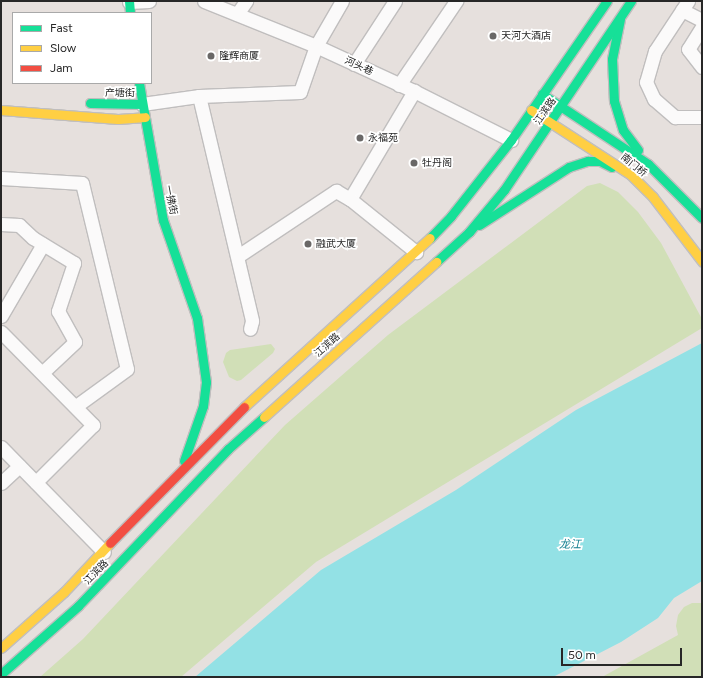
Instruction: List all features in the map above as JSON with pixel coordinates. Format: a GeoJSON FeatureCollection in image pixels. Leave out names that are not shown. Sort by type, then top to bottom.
{"type":"FeatureCollection","features":[{"type":"Feature","properties":{"kind":"main road","name":"江滨路"},"geometry":{"type":"LineString","coordinates":[[1,674],[78,606],[228,449],[431,269],[469,232],[504,190],[631,1]]}},
{"type":"Feature","properties":{"kind":"main road","name":"江滨路"},"geometry":{"type":"LineString","coordinates":[[1,648],[64,592],[104,552],[182,467],[223,425],[416,252],[451,216],[511,140],[602,3]]}},
{"type":"Feature","properties":{"kind":"main road"},"geometry":{"type":"LineString","coordinates":[[620,17],[612,59],[614,101],[623,130],[648,164]]}},
{"type":"Feature","properties":{"kind":"main road","name":"一拂街"},"geometry":{"type":"LineString","coordinates":[[139,84],[163,220],[197,318],[206,382],[203,406],[182,467]]}},
{"type":"Feature","properties":{"kind":"main road","name":"南门桥"},"geometry":{"type":"LineString","coordinates":[[542,94],[648,164],[702,218]]}},
{"type":"Feature","properties":{"kind":"main road","name":"产塘街"},"geometry":{"type":"LineString","coordinates":[[76,102],[142,104]]}},
{"type":"Feature","properties":{"kind":"main road"},"geometry":{"type":"LineString","coordinates":[[1,110],[118,119],[145,117]]}},
{"type":"Feature","properties":{"kind":"main road","name":"南门桥"},"geometry":{"type":"LineString","coordinates":[[531,110],[551,121],[631,175],[653,197],[702,262]]}},
{"type":"Feature","properties":{"kind":"main road"},"geometry":{"type":"LineString","coordinates":[[469,232],[569,167],[588,161],[600,161],[631,175]]}},
{"type":"Feature","properties":{"kind":"street"},"geometry":{"type":"LineString","coordinates":[[129,5],[149,1]]}},
{"type":"Feature","properties":{"kind":"street","name":"河头巷"},"geometry":{"type":"LineString","coordinates":[[204,1],[316,46],[414,91],[511,140]]}},
{"type":"Feature","properties":{"kind":"street"},"geometry":{"type":"LineString","coordinates":[[237,14],[246,1]]}},
{"type":"Feature","properties":{"kind":"street"},"geometry":{"type":"LineString","coordinates":[[142,104],[199,96],[300,92],[316,46],[342,1]]}},
{"type":"Feature","properties":{"kind":"street"},"geometry":{"type":"LineString","coordinates":[[354,64],[395,1]]}},
{"type":"Feature","properties":{"kind":"street"},"geometry":{"type":"LineString","coordinates":[[399,85],[456,1]]}},
{"type":"Feature","properties":{"kind":"street"},"geometry":{"type":"LineString","coordinates":[[702,20],[685,6],[655,51],[646,82],[654,99],[674,117],[702,117]]}},
{"type":"Feature","properties":{"kind":"street"},"geometry":{"type":"LineString","coordinates":[[702,28],[688,49],[702,67]]}},
{"type":"Feature","properties":{"kind":"street"},"geometry":{"type":"LineString","coordinates":[[350,199],[414,91]]}},
{"type":"Feature","properties":{"kind":"street"},"geometry":{"type":"LineString","coordinates":[[199,96],[238,256],[252,321],[250,329]]}},
{"type":"Feature","properties":{"kind":"street"},"geometry":{"type":"LineString","coordinates":[[1,178],[82,183],[126,369],[76,406]]}},
{"type":"Feature","properties":{"kind":"street"},"geometry":{"type":"LineString","coordinates":[[238,256],[336,190],[350,199],[416,252]]}},
{"type":"Feature","properties":{"kind":"street"},"geometry":{"type":"LineString","coordinates":[[1,224],[18,225],[43,244],[74,263],[58,311],[74,342],[42,373]]}},
{"type":"Feature","properties":{"kind":"street"},"geometry":{"type":"LineString","coordinates":[[1,316],[43,244]]}},
{"type":"Feature","properties":{"kind":"street"},"geometry":{"type":"LineString","coordinates":[[1,332],[94,425],[36,482]]}},
{"type":"Feature","properties":{"kind":"street"},"geometry":{"type":"LineString","coordinates":[[1,447],[104,552]]}},
{"type":"Feature","properties":{"kind":"street"},"geometry":{"type":"LineString","coordinates":[[1,483],[19,466]]}},
{"type":"Feature","properties":{"kind":"green space"},"geometry":{"type":"Polygon","coordinates":[[[600,183],[618,192],[638,212],[661,243],[702,319],[702,328],[316,562],[181,677],[40,677],[83,639],[285,425],[388,335],[587,186],[600,183]]]}},
{"type":"Feature","properties":{"kind":"green space"},"geometry":{"type":"Polygon","coordinates":[[[271,344],[275,349],[273,353],[241,380],[237,381],[229,377],[223,362],[226,353],[230,350],[271,344]]]}},
{"type":"Feature","properties":{"kind":"green space"},"geometry":{"type":"Polygon","coordinates":[[[692,603],[702,603],[702,677],[602,677],[678,635],[676,626],[678,615],[684,607],[692,603]]]}},
{"type":"Feature","properties":{"kind":"water","name":"龙江"},"geometry":{"type":"Polygon","coordinates":[[[702,343],[702,581],[674,598],[658,618],[621,642],[553,677],[195,677],[321,570],[456,490],[576,410],[702,343]]]}},
{"type":"Feature","properties":{"kind":"traffic: fast"},"geometry":{"type":"LineString","coordinates":[[129,1],[130,12]]}},
{"type":"Feature","properties":{"kind":"traffic: fast"},"geometry":{"type":"LineString","coordinates":[[430,238],[451,216],[511,140],[607,1]]}},
{"type":"Feature","properties":{"kind":"traffic: fast"},"geometry":{"type":"LineString","coordinates":[[436,262],[469,232],[504,190],[631,1]]}},
{"type":"Feature","properties":{"kind":"traffic: fast"},"geometry":{"type":"LineString","coordinates":[[620,19],[612,59],[614,101],[623,130],[638,150]]}},
{"type":"Feature","properties":{"kind":"traffic: fast"},"geometry":{"type":"LineString","coordinates":[[139,84],[163,220],[197,318],[206,382],[203,406],[184,461]]}},
{"type":"Feature","properties":{"kind":"traffic: fast"},"geometry":{"type":"LineString","coordinates":[[542,94],[648,164],[702,218]]}},
{"type":"Feature","properties":{"kind":"traffic: fast"},"geometry":{"type":"LineString","coordinates":[[90,103],[142,104]]}},
{"type":"Feature","properties":{"kind":"traffic: fast"},"geometry":{"type":"LineString","coordinates":[[479,225],[569,167],[588,161],[600,161],[612,167]]}},
{"type":"Feature","properties":{"kind":"traffic: fast"},"geometry":{"type":"LineString","coordinates":[[1,674],[78,606],[228,449],[264,417]]}},
{"type":"Feature","properties":{"kind":"traffic: slow"},"geometry":{"type":"LineString","coordinates":[[1,110],[118,119],[145,117]]}},
{"type":"Feature","properties":{"kind":"traffic: slow"},"geometry":{"type":"LineString","coordinates":[[531,110],[631,175],[653,197],[702,261]]}},
{"type":"Feature","properties":{"kind":"traffic: slow"},"geometry":{"type":"LineString","coordinates":[[244,407],[430,238]]}},
{"type":"Feature","properties":{"kind":"traffic: slow"},"geometry":{"type":"LineString","coordinates":[[264,417],[436,262]]}},
{"type":"Feature","properties":{"kind":"traffic: slow"},"geometry":{"type":"LineString","coordinates":[[1,648],[64,592],[110,543]]}},
{"type":"Feature","properties":{"kind":"traffic: jam"},"geometry":{"type":"LineString","coordinates":[[110,543],[244,407]]}},
{"type":"Feature","properties":{"kind":"place","name":"天河大酒店"},"geometry":{"type":"Point","coordinates":[493,36]}},
{"type":"Feature","properties":{"kind":"place","name":"隆辉商厦"},"geometry":{"type":"Point","coordinates":[211,56]}},
{"type":"Feature","properties":{"kind":"place","name":"永福苑"},"geometry":{"type":"Point","coordinates":[360,138]}},
{"type":"Feature","properties":{"kind":"place","name":"牡丹阁"},"geometry":{"type":"Point","coordinates":[414,163]}},
{"type":"Feature","properties":{"kind":"place","name":"融武大厦"},"geometry":{"type":"Point","coordinates":[308,244]}}]}
